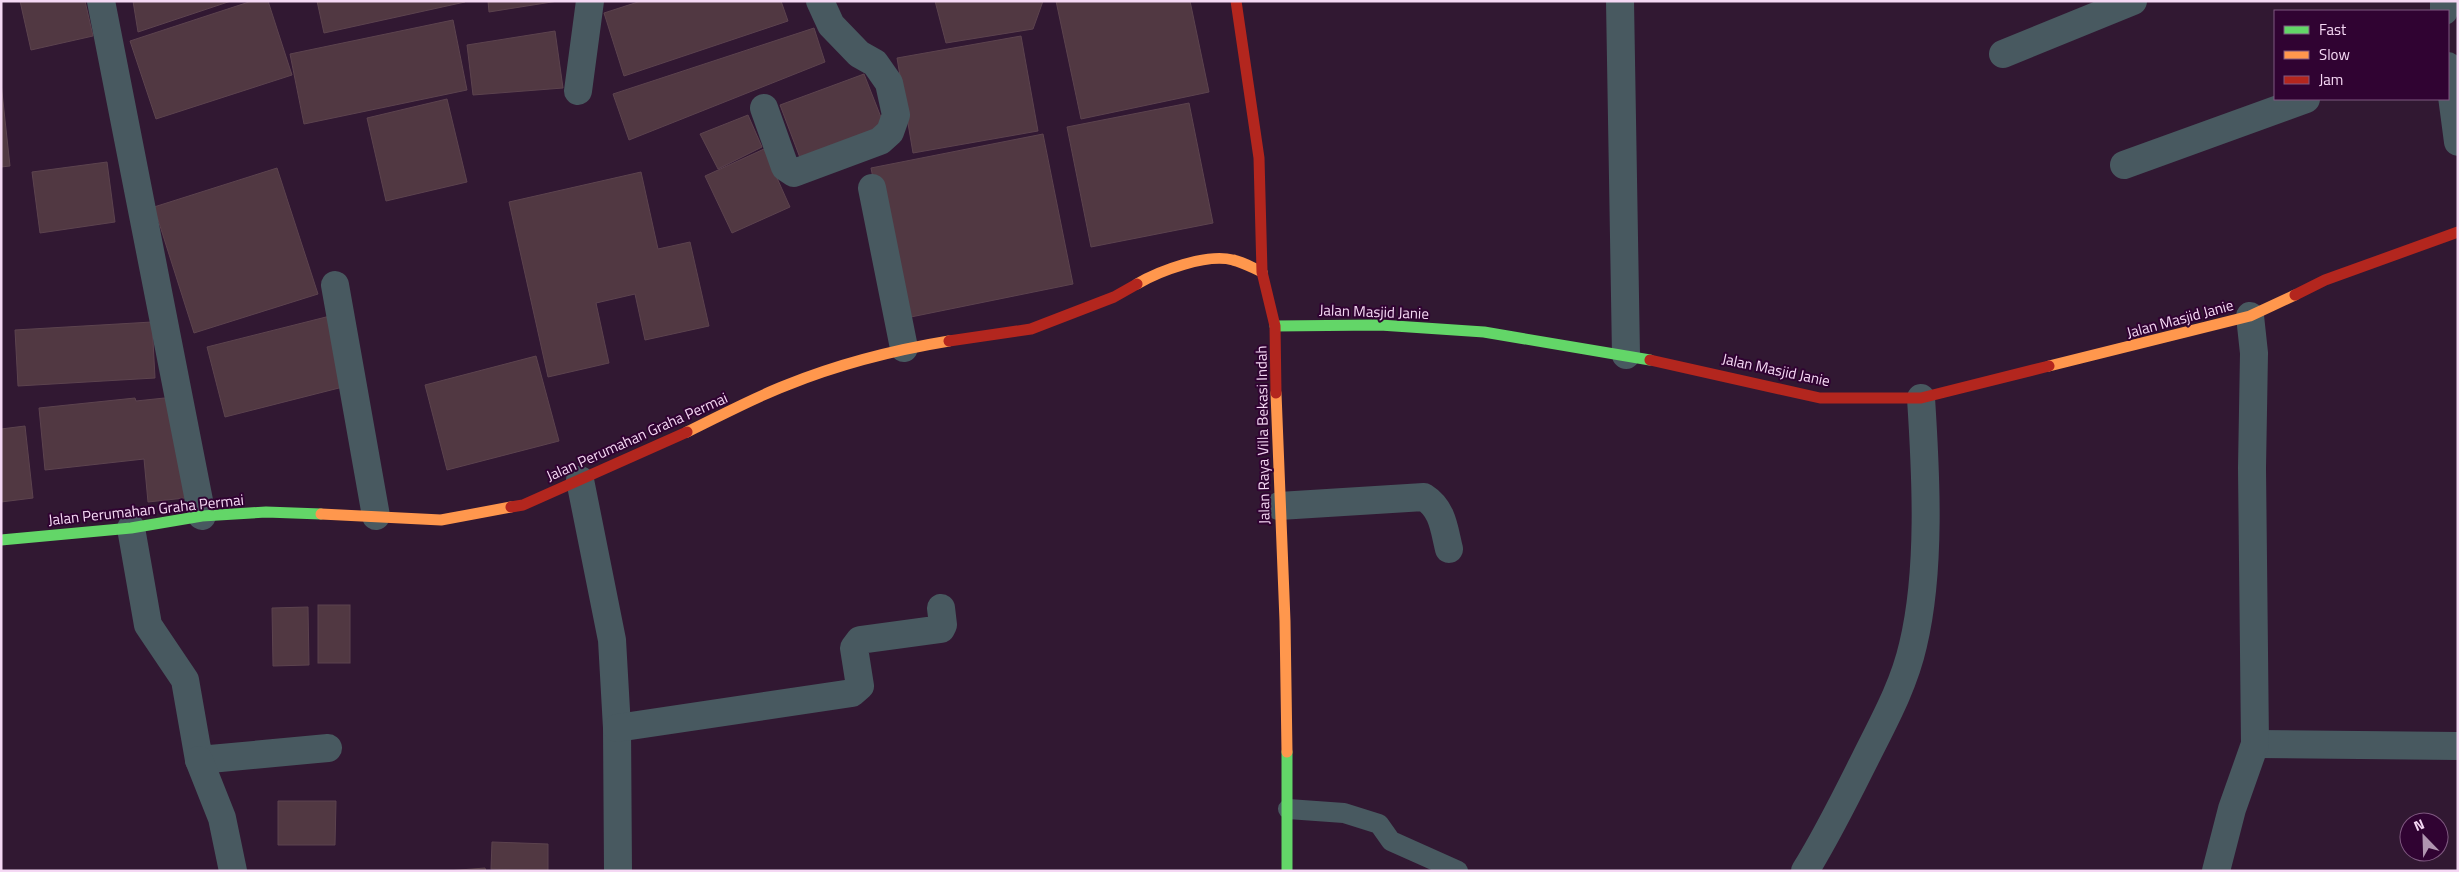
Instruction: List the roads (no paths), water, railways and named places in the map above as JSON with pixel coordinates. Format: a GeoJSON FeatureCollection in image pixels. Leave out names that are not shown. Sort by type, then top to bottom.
{"type":"FeatureCollection","features":[{"type":"Feature","properties":{"kind":"street"},"geometry":{"type":"LineString","coordinates":[[101,1],[202,516]]}},
{"type":"Feature","properties":{"kind":"street"},"geometry":{"type":"LineString","coordinates":[[578,91],[590,1]]}},
{"type":"Feature","properties":{"kind":"street"},"geometry":{"type":"LineString","coordinates":[[764,108],[785,167],[794,174],[880,141],[890,132],[896,115],[889,83],[874,63],[859,54],[832,25],[820,1]]}},
{"type":"Feature","properties":{"kind":"street","name":"Jalan Raya Villa Bekasi Indah"},"geometry":{"type":"LineString","coordinates":[[1236,1],[1259,158],[1262,272],[1276,326],[1288,809],[1287,871]]}},
{"type":"Feature","properties":{"kind":"street"},"geometry":{"type":"LineString","coordinates":[[1620,1],[1626,355]]}},
{"type":"Feature","properties":{"kind":"street"},"geometry":{"type":"LineString","coordinates":[[2002,54],[2133,1]]}},
{"type":"Feature","properties":{"kind":"street"},"geometry":{"type":"LineString","coordinates":[[2449,74],[2458,142]]}},
{"type":"Feature","properties":{"kind":"street"},"geometry":{"type":"LineString","coordinates":[[2124,165],[2303,100]]}},
{"type":"Feature","properties":{"kind":"street"},"geometry":{"type":"LineString","coordinates":[[872,188],[904,348]]}},
{"type":"Feature","properties":{"kind":"street","name":"Jalan Masjid Janie"},"geometry":{"type":"LineString","coordinates":[[1276,326],[1380,325],[1484,332],[1626,355],[1724,375],[1820,398],[1921,398],[2250,316],[2325,280],[2458,232]]}},
{"type":"Feature","properties":{"kind":"street","name":"Jalan Perumahan Graha Permai"},"geometry":{"type":"LineString","coordinates":[[1,540],[131,528],[202,516],[266,512],[441,520],[523,505],[786,385],[904,348],[1031,329],[1114,297],[1149,277],[1192,261],[1232,260],[1262,272]]}},
{"type":"Feature","properties":{"kind":"street"},"geometry":{"type":"LineString","coordinates":[[334,285],[376,516]]}},
{"type":"Feature","properties":{"kind":"street"},"geometry":{"type":"LineString","coordinates":[[2216,871],[2232,808],[2256,744],[2252,468],[2254,353],[2250,316]]}},
{"type":"Feature","properties":{"kind":"street"},"geometry":{"type":"LineString","coordinates":[[1805,871],[1825,837],[1896,696],[1913,645],[1920,605],[1925,533],[1921,398]]}},
{"type":"Feature","properties":{"kind":"street"},"geometry":{"type":"LineString","coordinates":[[580,480],[612,640],[617,728],[618,871]]}},
{"type":"Feature","properties":{"kind":"street"},"geometry":{"type":"LineString","coordinates":[[1279,506],[1424,497],[1432,502],[1440,511],[1449,549]]}},
{"type":"Feature","properties":{"kind":"street"},"geometry":{"type":"LineString","coordinates":[[131,528],[148,625],[185,680],[199,760],[222,818],[233,871]]}},
{"type":"Feature","properties":{"kind":"street"},"geometry":{"type":"LineString","coordinates":[[617,728],[852,693],[860,686],[854,648],[860,640],[940,629],[943,626],[941,608]]}},
{"type":"Feature","properties":{"kind":"street"},"geometry":{"type":"LineString","coordinates":[[2256,744],[2458,746]]}},
{"type":"Feature","properties":{"kind":"street"},"geometry":{"type":"LineString","coordinates":[[199,760],[328,748]]}},
{"type":"Feature","properties":{"kind":"lane"},"geometry":{"type":"LineString","coordinates":[[1288,809],[1344,813],[1379,824],[1392,841],[1458,871]]}}]}
